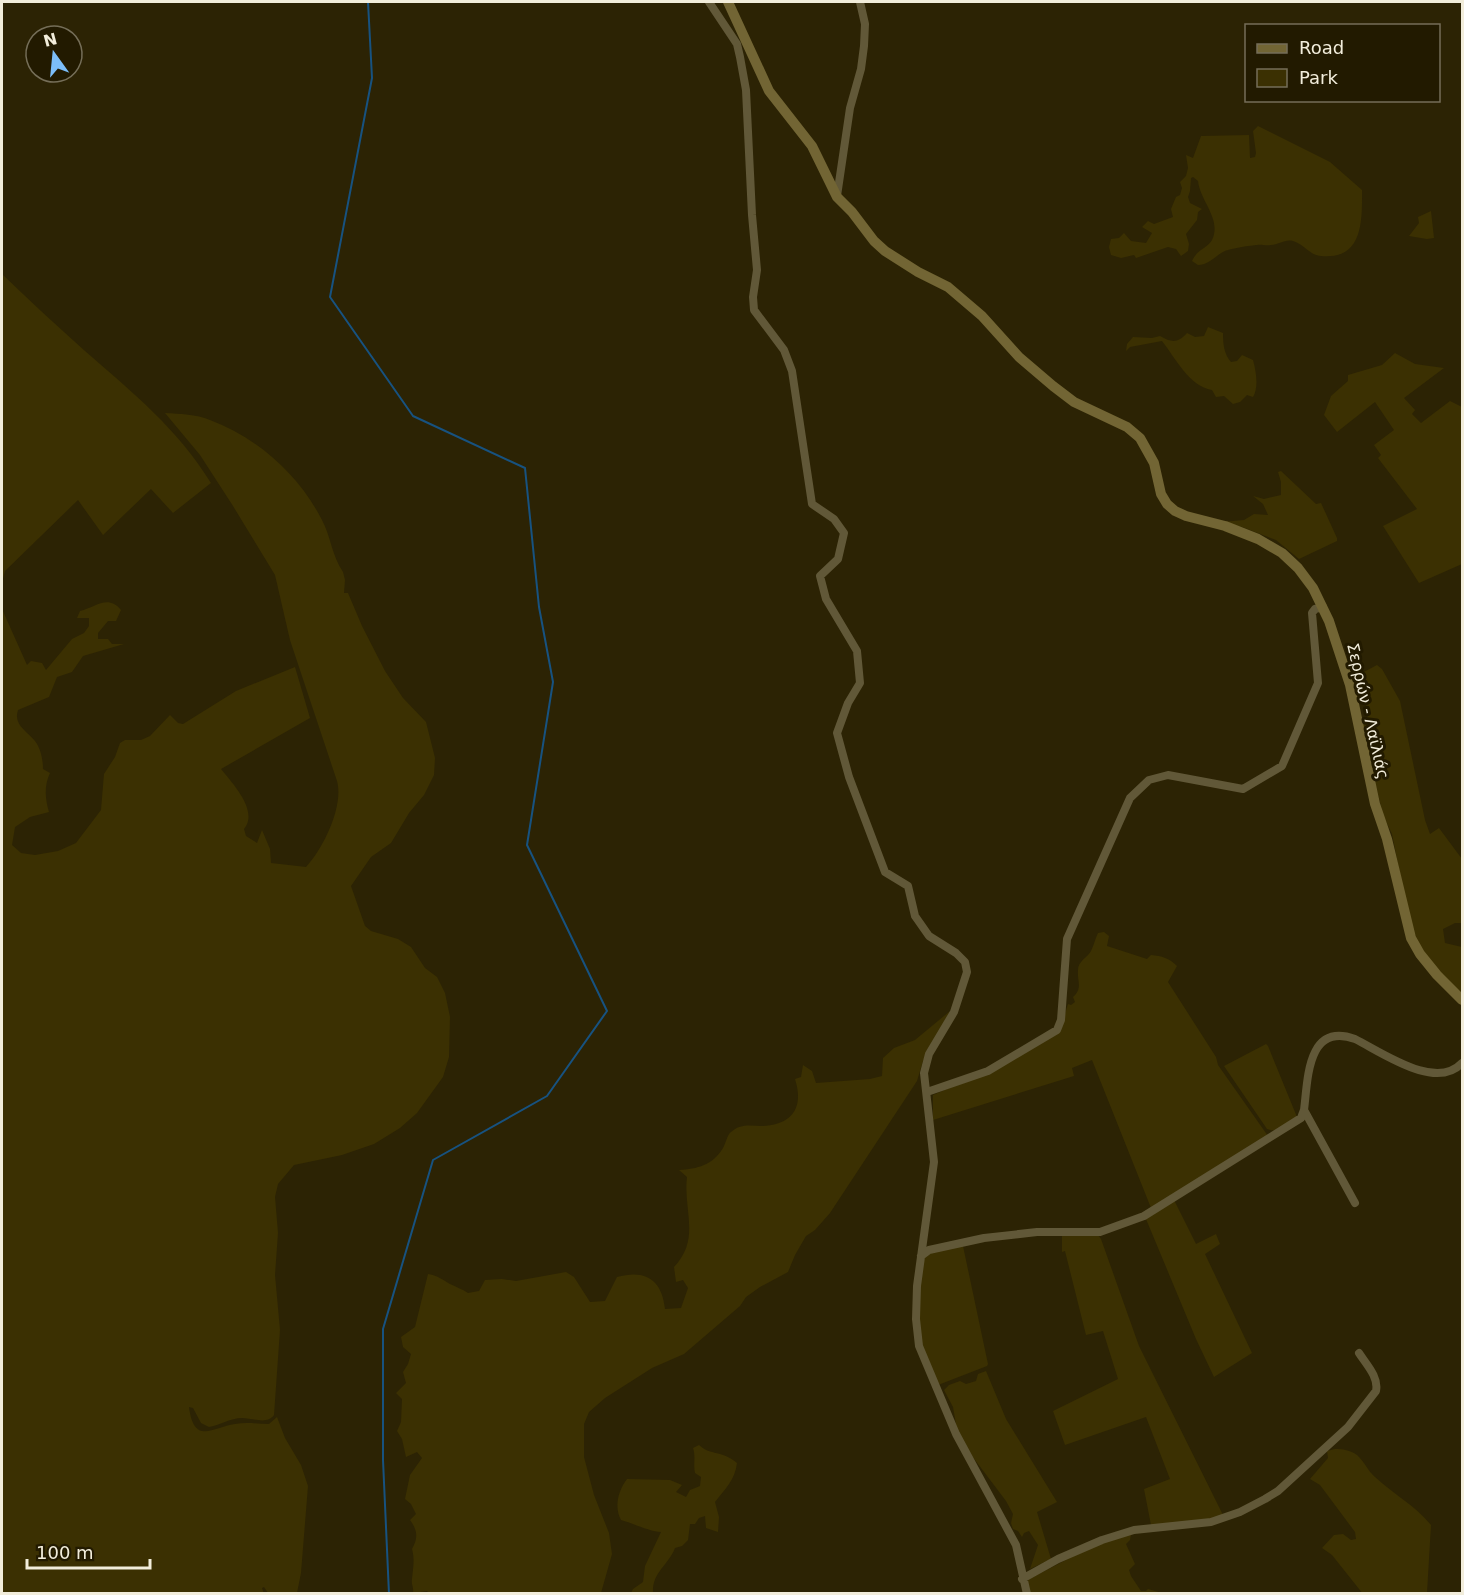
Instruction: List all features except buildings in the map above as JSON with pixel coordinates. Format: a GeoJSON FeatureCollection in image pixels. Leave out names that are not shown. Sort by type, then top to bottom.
{"type":"FeatureCollection","features":[{"type":"Feature","properties":{"kind":"main road","name":"Σερρών - Λαϊλιάς"},"geometry":{"type":"LineString","coordinates":[[728,2],[769,91],[812,146],[837,197],[852,212],[864,230],[885,251],[918,272],[948,287],[982,316],[1018,357],[1053,387],[1074,402],[1127,427],[1140,438],[1154,463],[1161,494],[1175,511],[1225,526],[1270,545],[1298,568],[1313,588],[1341,652],[1370,783],[1387,840],[1408,931],[1420,954],[1462,1000]]}},
{"type":"Feature","properties":{"kind":"street"},"geometry":{"type":"LineString","coordinates":[[709,2],[737,44],[746,90],[757,270],[753,297],[754,310],[784,350],[792,371],[812,504],[834,519],[844,533],[838,559],[820,576],[826,599],[857,651],[861,683],[848,703],[837,733],[849,777],[885,872],[908,886],[915,916],[929,936],[956,953],[965,962],[967,972],[954,1012],[929,1054],[924,1072],[934,1162],[917,1286],[916,1319],[919,1346],[956,1434],[1016,1545],[1027,1593]]}},
{"type":"Feature","properties":{"kind":"street"},"geometry":{"type":"LineString","coordinates":[[837,197],[850,108],[861,69],[865,24],[860,2]]}},
{"type":"Feature","properties":{"kind":"street"},"geometry":{"type":"LineString","coordinates":[[927,1092],[988,1071],[1057,1030],[1061,1020],[1067,939],[1130,798],[1149,780],[1168,775],[1243,789],[1282,766],[1318,683],[1312,613],[1315,609],[1323,607]]}},
{"type":"Feature","properties":{"kind":"street"},"geometry":{"type":"LineString","coordinates":[[921,1256],[929,1250],[984,1238],[1037,1232],[1100,1232],[1144,1216],[1301,1118],[1311,1062],[1318,1045],[1328,1038],[1344,1035],[1355,1039],[1420,1072],[1455,1071],[1462,1064]]}},
{"type":"Feature","properties":{"kind":"street"},"geometry":{"type":"LineString","coordinates":[[1304,1110],[1355,1203]]}},
{"type":"Feature","properties":{"kind":"street"},"geometry":{"type":"LineString","coordinates":[[1022,1579],[1102,1540],[1134,1530],[1211,1522],[1240,1512],[1278,1491],[1348,1427],[1376,1390],[1375,1377],[1359,1353]]}},
{"type":"Feature","properties":{"kind":"green space"},"geometry":{"type":"Polygon","coordinates":[[[1258,126],[1330,162],[1362,190],[1362,213],[1358,235],[1353,245],[1335,256],[1321,256],[1313,254],[1293,241],[1274,245],[1254,245],[1227,250],[1206,263],[1198,265],[1192,261],[1212,240],[1214,225],[1198,181],[1193,177],[1188,197],[1190,203],[1202,209],[1186,234],[1189,244],[1188,251],[1181,256],[1176,249],[1168,247],[1136,258],[1134,255],[1121,258],[1111,255],[1109,247],[1111,239],[1119,238],[1124,233],[1131,241],[1146,243],[1152,233],[1142,227],[1148,221],[1154,224],[1173,217],[1171,209],[1176,197],[1180,195],[1182,188],[1180,182],[1186,176],[1188,168],[1186,155],[1193,158],[1201,136],[1249,135],[1250,158],[1255,157],[1256,153],[1253,131],[1258,126]]]}},
{"type":"Feature","properties":{"kind":"green space"},"geometry":{"type":"Polygon","coordinates":[[[1431,211],[1434,238],[1409,236],[1419,223],[1418,217],[1431,211]]]}},
{"type":"Feature","properties":{"kind":"green space"},"geometry":{"type":"Polygon","coordinates":[[[2,274],[169,428],[198,463],[211,483],[173,513],[151,489],[103,535],[78,500],[5,571],[2,582],[2,274]]]}},
{"type":"Feature","properties":{"kind":"green space"},"geometry":{"type":"Polygon","coordinates":[[[1208,327],[1223,333],[1224,349],[1231,362],[1237,361],[1242,355],[1253,360],[1256,384],[1253,397],[1247,395],[1240,402],[1233,404],[1224,396],[1216,397],[1212,390],[1196,383],[1190,377],[1162,341],[1130,347],[1126,351],[1127,344],[1133,337],[1160,336],[1175,341],[1187,333],[1195,337],[1204,336],[1208,327]]]}},
{"type":"Feature","properties":{"kind":"green space"},"geometry":{"type":"Polygon","coordinates":[[[1395,353],[1415,364],[1444,368],[1404,398],[1415,410],[1412,414],[1421,423],[1450,401],[1462,407],[1462,564],[1419,583],[1383,526],[1417,509],[1378,458],[1381,455],[1374,445],[1394,430],[1375,402],[1337,432],[1324,415],[1331,396],[1348,381],[1348,375],[1382,365],[1395,353]]]}},
{"type":"Feature","properties":{"kind":"green space"},"geometry":{"type":"Polygon","coordinates":[[[165,413],[210,420],[245,437],[275,460],[302,488],[325,526],[336,560],[343,572],[344,593],[348,593],[385,671],[403,698],[426,722],[435,758],[434,775],[424,795],[409,813],[391,843],[371,857],[351,886],[365,926],[371,931],[398,939],[411,947],[425,968],[437,977],[445,993],[450,1017],[449,1057],[443,1077],[417,1113],[400,1128],[374,1144],[342,1155],[294,1165],[278,1184],[275,1197],[278,1233],[275,1275],[280,1330],[274,1415],[268,1420],[238,1418],[209,1427],[201,1423],[193,1408],[189,1407],[195,1427],[206,1431],[239,1423],[269,1424],[277,1417],[285,1438],[301,1465],[308,1486],[301,1573],[297,1593],[268,1593],[264,1587],[262,1588],[264,1594],[2,1593],[2,609],[27,665],[31,661],[42,663],[46,670],[72,639],[84,633],[89,626],[89,618],[77,618],[80,611],[102,603],[111,603],[121,610],[116,621],[108,621],[98,633],[98,639],[108,639],[112,644],[124,644],[83,656],[72,672],[57,677],[49,697],[18,710],[19,724],[37,744],[43,769],[50,773],[46,792],[49,812],[30,817],[15,827],[12,845],[21,853],[35,855],[58,851],[76,843],[101,810],[104,774],[115,757],[120,743],[125,740],[141,740],[150,736],[170,715],[178,723],[183,724],[236,691],[295,667],[310,718],[221,769],[238,790],[246,806],[248,822],[244,829],[246,836],[257,843],[262,830],[270,849],[271,863],[306,867],[325,838],[338,802],[337,781],[290,640],[275,575],[200,455],[165,413]]]}},
{"type":"Feature","properties":{"kind":"green space"},"geometry":{"type":"Polygon","coordinates":[[[1281,471],[1316,504],[1321,503],[1337,538],[1337,541],[1299,559],[1276,540],[1222,522],[1244,520],[1254,514],[1268,515],[1263,504],[1253,496],[1264,499],[1281,495],[1278,472],[1281,471]]]}},
{"type":"Feature","properties":{"kind":"green space"},"geometry":{"type":"Polygon","coordinates":[[[1377,665],[1382,669],[1400,701],[1430,834],[1439,828],[1462,859],[1462,923],[1455,923],[1443,929],[1445,943],[1462,947],[1462,996],[1433,965],[1410,924],[1392,834],[1383,815],[1362,726],[1369,714],[1358,675],[1377,665]]]}},
{"type":"Feature","properties":{"kind":"green space"},"geometry":{"type":"Polygon","coordinates":[[[1104,932],[1109,936],[1107,946],[1147,959],[1151,955],[1162,957],[1177,966],[1168,982],[1216,1057],[1218,1065],[1268,1136],[1151,1208],[1092,1060],[1072,1068],[1074,1076],[933,1120],[933,1095],[954,1086],[1061,1027],[1068,1004],[1075,1002],[1073,997],[1079,988],[1079,964],[1091,951],[1098,933],[1104,932]]]}},
{"type":"Feature","properties":{"kind":"green space"},"geometry":{"type":"Polygon","coordinates":[[[950,1011],[923,1061],[917,1081],[830,1213],[815,1230],[806,1236],[788,1272],[746,1297],[740,1306],[684,1354],[652,1368],[605,1398],[589,1412],[584,1424],[584,1457],[594,1495],[609,1533],[612,1554],[601,1593],[430,1594],[427,1591],[413,1593],[412,1549],[416,1534],[410,1520],[416,1514],[411,1504],[405,1499],[410,1475],[422,1458],[417,1452],[406,1457],[402,1439],[397,1431],[401,1422],[402,1399],[396,1393],[406,1383],[403,1372],[411,1354],[403,1347],[401,1337],[415,1327],[428,1274],[468,1293],[479,1291],[485,1280],[516,1281],[566,1272],[574,1277],[590,1302],[605,1301],[617,1277],[644,1276],[656,1284],[665,1309],[681,1308],[688,1288],[683,1280],[676,1282],[674,1267],[687,1246],[689,1224],[687,1177],[679,1170],[692,1169],[709,1162],[719,1154],[730,1133],[739,1127],[773,1125],[782,1122],[794,1113],[798,1098],[795,1079],[801,1077],[803,1065],[812,1071],[816,1083],[882,1076],[883,1058],[894,1048],[915,1040],[950,1011]]]}},
{"type":"Feature","properties":{"kind":"green space"},"geometry":{"type":"Polygon","coordinates":[[[1266,1044],[1297,1117],[1275,1130],[1267,1129],[1224,1066],[1266,1044]]]}},
{"type":"Feature","properties":{"kind":"green space"},"geometry":{"type":"Polygon","coordinates":[[[1174,1200],[1196,1244],[1216,1234],[1220,1244],[1205,1254],[1252,1353],[1214,1377],[1146,1219],[1174,1200]]]}},
{"type":"Feature","properties":{"kind":"green space"},"geometry":{"type":"Polygon","coordinates":[[[1062,1232],[1098,1235],[1101,1239],[1139,1346],[1223,1515],[1200,1522],[1151,1525],[1144,1489],[1170,1479],[1146,1417],[1065,1445],[1053,1411],[1118,1379],[1103,1331],[1086,1335],[1065,1251],[1062,1252],[1062,1232]]]}},
{"type":"Feature","properties":{"kind":"green space"},"geometry":{"type":"Polygon","coordinates":[[[963,1246],[988,1364],[938,1385],[922,1346],[919,1313],[921,1271],[923,1261],[930,1253],[963,1246]]]}},
{"type":"Feature","properties":{"kind":"green space"},"geometry":{"type":"Polygon","coordinates":[[[986,1371],[1006,1419],[1057,1502],[1037,1512],[1051,1559],[1030,1569],[1038,1545],[1029,1531],[1022,1537],[1018,1531],[1013,1529],[1011,1523],[1013,1514],[1006,1501],[969,1452],[957,1430],[953,1407],[944,1390],[949,1385],[960,1381],[966,1384],[976,1381],[978,1374],[986,1371]]]}},
{"type":"Feature","properties":{"kind":"green space"},"geometry":{"type":"Polygon","coordinates":[[[699,1445],[737,1463],[732,1479],[715,1502],[719,1517],[718,1532],[706,1528],[705,1516],[699,1518],[695,1524],[690,1524],[688,1540],[682,1546],[675,1548],[655,1580],[653,1593],[631,1593],[643,1582],[645,1566],[661,1532],[621,1520],[617,1504],[621,1489],[627,1479],[670,1480],[682,1485],[676,1492],[686,1497],[690,1490],[700,1486],[701,1477],[695,1473],[693,1448],[699,1445]]]}},
{"type":"Feature","properties":{"kind":"green space"},"geometry":{"type":"Polygon","coordinates":[[[1346,1450],[1357,1455],[1375,1477],[1418,1511],[1431,1525],[1427,1593],[1363,1594],[1332,1555],[1322,1548],[1334,1535],[1343,1534],[1351,1540],[1356,1539],[1355,1532],[1320,1485],[1310,1479],[1328,1458],[1327,1451],[1346,1450]]]}},
{"type":"Feature","properties":{"kind":"green space"},"geometry":{"type":"Polygon","coordinates":[[[1131,1534],[1126,1544],[1135,1564],[1129,1570],[1131,1576],[1141,1591],[1148,1589],[1162,1593],[1029,1593],[1026,1583],[1029,1579],[1097,1544],[1131,1534]]]}},
{"type":"Feature","properties":{"kind":"waterway"},"geometry":{"type":"LineString","coordinates":[[368,2],[372,78],[330,297],[413,416],[525,468],[539,607],[553,682],[527,845],[607,1011],[547,1096],[433,1160],[383,1329],[383,1460],[389,1594]]}}]}
